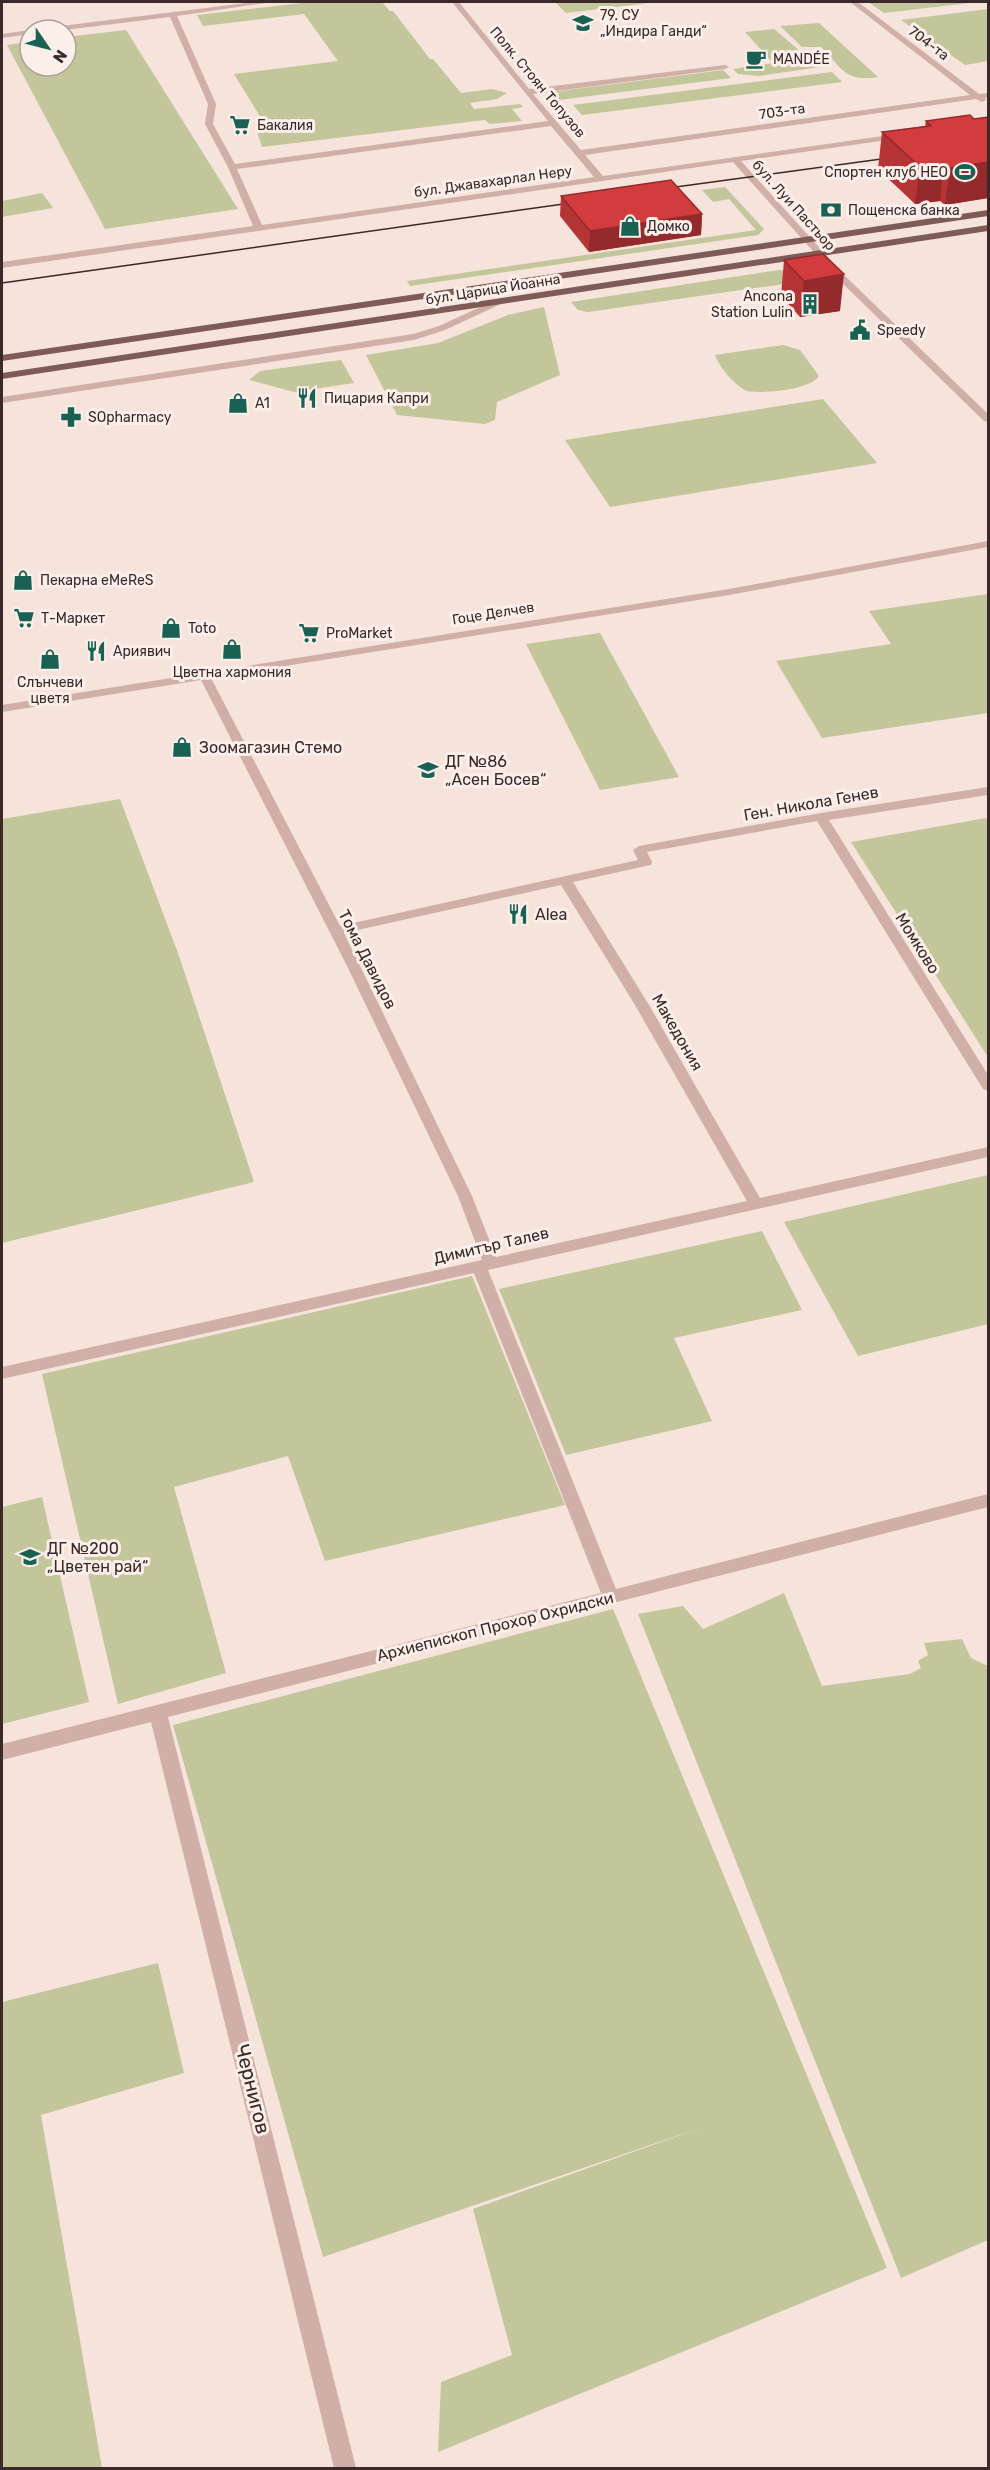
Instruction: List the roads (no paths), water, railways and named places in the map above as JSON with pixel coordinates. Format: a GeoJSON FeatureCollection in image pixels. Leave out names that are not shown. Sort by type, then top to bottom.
{"type":"FeatureCollection","features":[{"type":"Feature","properties":{"kind":"main road","name":"бул. Царица Йоанна"},"geometry":{"type":"LineString","coordinates":[[2,358],[988,213]]}},
{"type":"Feature","properties":{"kind":"main road","name":"бул. Царица Йоанна"},"geometry":{"type":"LineString","coordinates":[[2,376],[988,228]]}},
{"type":"Feature","properties":{"kind":"street"},"geometry":{"type":"LineString","coordinates":[[78,26],[268,2]]}},
{"type":"Feature","properties":{"kind":"street","name":"Полк. Стоян Топузов"},"geometry":{"type":"LineString","coordinates":[[455,2],[601,179]]}},
{"type":"Feature","properties":{"kind":"street","name":"704-та"},"geometry":{"type":"LineString","coordinates":[[854,2],[984,96],[988,105]]}},
{"type":"Feature","properties":{"kind":"street"},"geometry":{"type":"LineString","coordinates":[[172,13],[212,104],[209,124],[232,167],[258,229]]}},
{"type":"Feature","properties":{"kind":"street"},"geometry":{"type":"LineString","coordinates":[[2,36],[18,34]]}},
{"type":"Feature","properties":{"kind":"street"},"geometry":{"type":"LineString","coordinates":[[527,92],[725,67]]}},
{"type":"Feature","properties":{"kind":"street","name":"703-та"},"geometry":{"type":"LineString","coordinates":[[579,153],[984,96]]}},
{"type":"Feature","properties":{"kind":"street"},"geometry":{"type":"LineString","coordinates":[[232,167],[554,123]]}},
{"type":"Feature","properties":{"kind":"street","name":"бул. Джавахарлал Неру"},"geometry":{"type":"LineString","coordinates":[[2,265],[910,134]]}},
{"type":"Feature","properties":{"kind":"street","name":"бул. Луи Пастьор"},"geometry":{"type":"LineString","coordinates":[[735,159],[846,282],[988,419]]}},
{"type":"Feature","properties":{"kind":"street"},"geometry":{"type":"LineString","coordinates":[[2,400],[414,337],[442,328],[500,301]]}},
{"type":"Feature","properties":{"kind":"street","name":"Гоце Делчев"},"geometry":{"type":"LineString","coordinates":[[2,708],[729,592],[988,544]]}},
{"type":"Feature","properties":{"kind":"street","name":"Тома Давидов"},"geometry":{"type":"LineString","coordinates":[[204,675],[336,931],[465,1196],[485,1265],[611,1597]]}},
{"type":"Feature","properties":{"kind":"street","name":"Ген. Никола Генев"},"geometry":{"type":"LineString","coordinates":[[336,931],[565,880],[642,856],[821,817],[988,791]]}},
{"type":"Feature","properties":{"kind":"street","name":"Момково"},"geometry":{"type":"LineString","coordinates":[[821,817],[988,1086]]}},
{"type":"Feature","properties":{"kind":"street","name":"Македония"},"geometry":{"type":"LineString","coordinates":[[565,880],[642,1005],[756,1204]]}},
{"type":"Feature","properties":{"kind":"street","name":"Димитър Талев"},"geometry":{"type":"LineString","coordinates":[[2,1373],[988,1152]]}},
{"type":"Feature","properties":{"kind":"street","name":"Архиепископ Прохор Охридски"},"geometry":{"type":"LineString","coordinates":[[2,1752],[157,1710],[988,1501]]}},
{"type":"Feature","properties":{"kind":"street","name":"Чернигов"},"geometry":{"type":"LineString","coordinates":[[157,1710],[345,2469]]}},
{"type":"Feature","properties":{"kind":"tram line"},"geometry":{"type":"LineString","coordinates":[[661,189],[896,157]]}},
{"type":"Feature","properties":{"kind":"tram line"},"geometry":{"type":"LineString","coordinates":[[2,283],[578,202]]}},
{"type":"Feature","properties":{"kind":"place","name":"79. СУ „Индира Ганди“"},"geometry":{"type":"Point","coordinates":[583,23]}},
{"type":"Feature","properties":{"kind":"place","name":"MANDÉE"},"geometry":{"type":"Point","coordinates":[756,59]}},
{"type":"Feature","properties":{"kind":"place","name":"Бакалия"},"geometry":{"type":"Point","coordinates":[240,125]}},
{"type":"Feature","properties":{"kind":"place","name":"Спортен клуб НЕО"},"geometry":{"type":"Point","coordinates":[965,172]}},
{"type":"Feature","properties":{"kind":"place","name":"Пощенска банка"},"geometry":{"type":"Point","coordinates":[831,210]}},
{"type":"Feature","properties":{"kind":"place","name":"Домко"},"geometry":{"type":"Point","coordinates":[630,226]}},
{"type":"Feature","properties":{"kind":"place","name":"Ancona Station Lulin"},"geometry":{"type":"Point","coordinates":[810,304]}},
{"type":"Feature","properties":{"kind":"place","name":"Speedy"},"geometry":{"type":"Point","coordinates":[860,330]}},
{"type":"Feature","properties":{"kind":"place","name":"Пицария Капри"},"geometry":{"type":"Point","coordinates":[307,398]}},
{"type":"Feature","properties":{"kind":"place","name":"A1"},"geometry":{"type":"Point","coordinates":[238,403]}},
{"type":"Feature","properties":{"kind":"place","name":"SOpharmacy"},"geometry":{"type":"Point","coordinates":[71,417]}},
{"type":"Feature","properties":{"kind":"place","name":"Пекарна eMeReS"},"geometry":{"type":"Point","coordinates":[23,580]}},
{"type":"Feature","properties":{"kind":"place","name":"Т-Маркет"},"geometry":{"type":"Point","coordinates":[24,618]}},
{"type":"Feature","properties":{"kind":"place","name":"Toto"},"geometry":{"type":"Point","coordinates":[171,628]}},
{"type":"Feature","properties":{"kind":"place","name":"ProMarket"},"geometry":{"type":"Point","coordinates":[309,633]}},
{"type":"Feature","properties":{"kind":"place","name":"Цветна хармония"},"geometry":{"type":"Point","coordinates":[232,649]}},
{"type":"Feature","properties":{"kind":"place","name":"Ариявич"},"geometry":{"type":"Point","coordinates":[96,651]}},
{"type":"Feature","properties":{"kind":"place","name":"Слънчеви цветя"},"geometry":{"type":"Point","coordinates":[50,659]}},
{"type":"Feature","properties":{"kind":"place","name":"Зоомагазин Стемо"},"geometry":{"type":"Point","coordinates":[182,747]}},
{"type":"Feature","properties":{"kind":"place","name":"ДГ №86 „Асен Босев“"},"geometry":{"type":"Point","coordinates":[428,770]}},
{"type":"Feature","properties":{"kind":"place","name":"Alea"},"geometry":{"type":"Point","coordinates":[518,914]}},
{"type":"Feature","properties":{"kind":"place","name":"ДГ №200 „Цветен рай“"},"geometry":{"type":"Point","coordinates":[30,1557]}}]}
